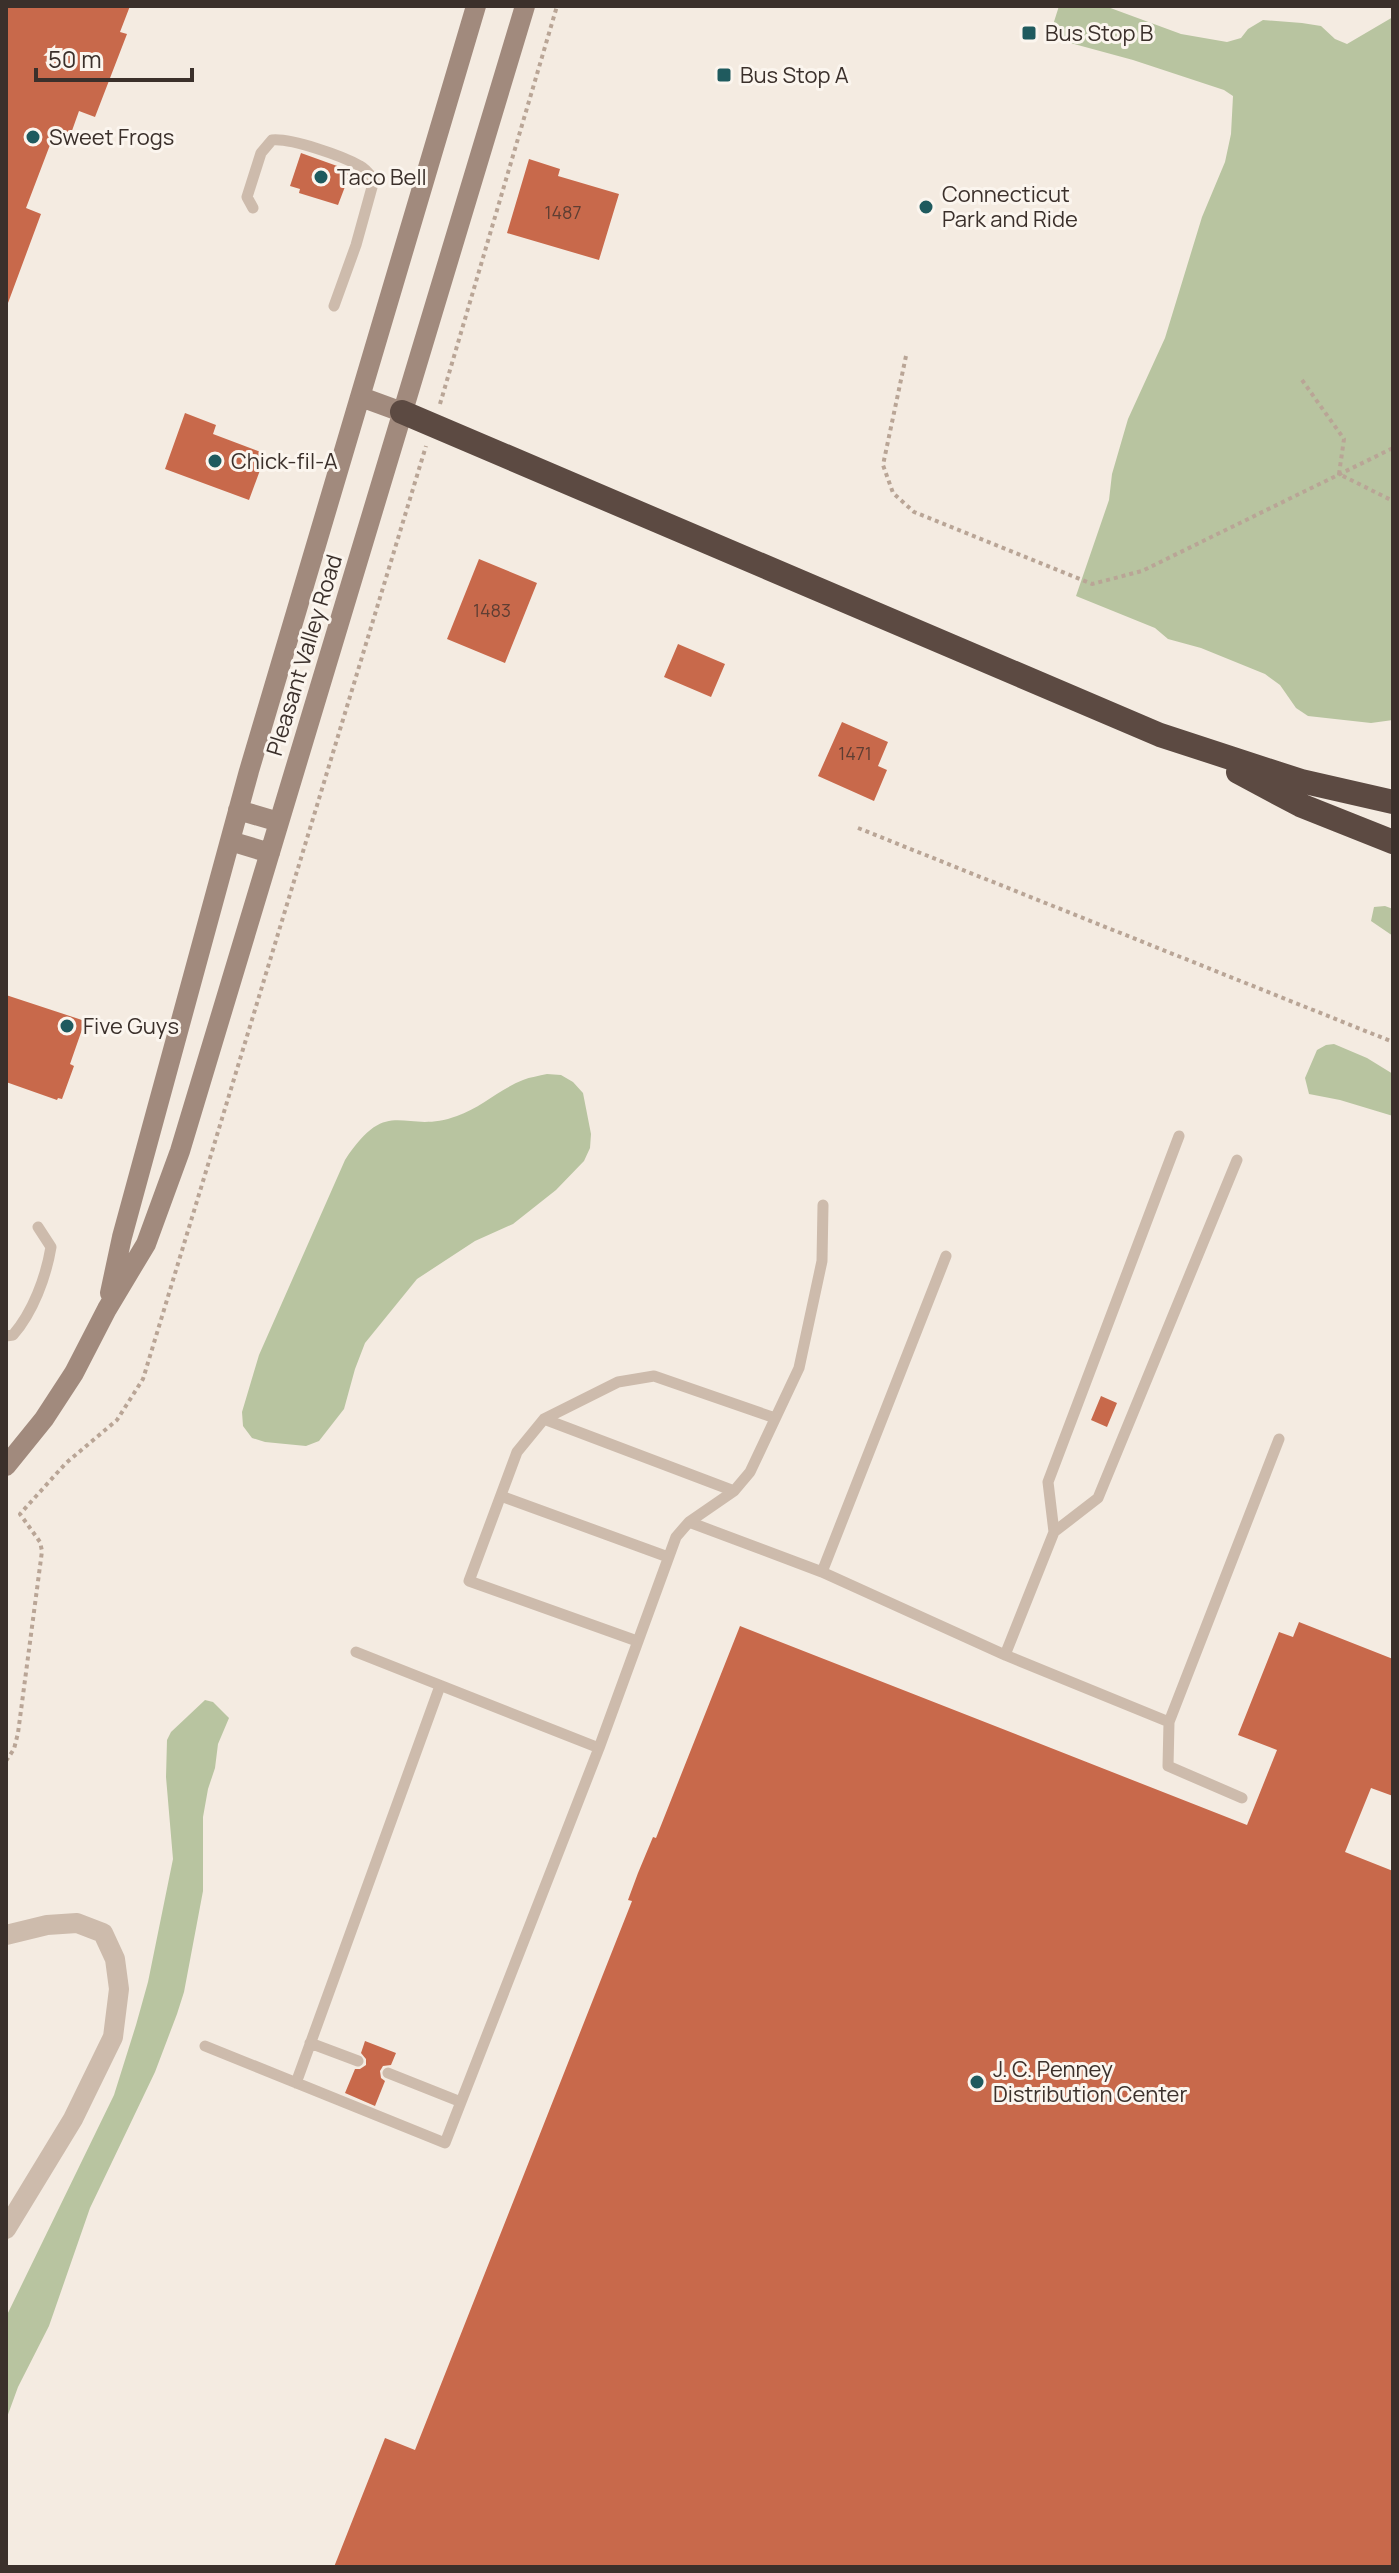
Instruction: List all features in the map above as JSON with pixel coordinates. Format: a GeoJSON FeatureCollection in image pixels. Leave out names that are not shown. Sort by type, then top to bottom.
{"type":"FeatureCollection","features":[{"type":"Feature","properties":{"kind":"highway"},"geometry":{"type":"LineString","coordinates":[[402,412],[1194,748],[1301,781],[1393,802]]}},
{"type":"Feature","properties":{"kind":"highway"},"geometry":{"type":"LineString","coordinates":[[1194,748],[1300,805],[1393,842]]}},
{"type":"Feature","properties":{"kind":"main road","name":"Pleasant Valley Road"},"geometry":{"type":"LineString","coordinates":[[107,1309],[122,1237],[238,810],[476,6]]}},
{"type":"Feature","properties":{"kind":"main road","name":"Pleasant Valley Road"},"geometry":{"type":"LineString","coordinates":[[6,1466],[62,1392],[146,1244],[180,1151],[525,6]]}},
{"type":"Feature","properties":{"kind":"main road"},"geometry":{"type":"LineString","coordinates":[[361,397],[402,412]]}},
{"type":"Feature","properties":{"kind":"main road"},"geometry":{"type":"LineString","coordinates":[[238,810],[279,822]]}},
{"type":"Feature","properties":{"kind":"main road"},"geometry":{"type":"LineString","coordinates":[[230,841],[270,853]]}},
{"type":"Feature","properties":{"kind":"street"},"geometry":{"type":"LineString","coordinates":[[6,1935],[47,1925],[77,1923],[103,1933],[115,1959],[119,1989],[113,2037],[73,2119],[6,2229]]}},
{"type":"Feature","properties":{"kind":"lane"},"geometry":{"type":"LineString","coordinates":[[253,208],[247,197],[261,153],[272,140],[283,139],[363,167],[374,180],[356,245],[334,306]]}},
{"type":"Feature","properties":{"kind":"lane"},"geometry":{"type":"LineString","coordinates":[[1005,1655],[1054,1532],[1048,1482],[1179,1136]]}},
{"type":"Feature","properties":{"kind":"lane"},"geometry":{"type":"LineString","coordinates":[[1054,1532],[1098,1498],[1237,1160]]}},
{"type":"Feature","properties":{"kind":"lane"},"geometry":{"type":"LineString","coordinates":[[205,2046],[445,2143],[599,1748],[676,1537],[689,1522],[734,1491],[750,1472],[799,1368],[822,1261],[823,1205]]}},
{"type":"Feature","properties":{"kind":"lane"},"geometry":{"type":"LineString","coordinates":[[6,1336],[13,1335],[24,1322],[48,1261],[51,1247],[38,1227]]}},
{"type":"Feature","properties":{"kind":"lane"},"geometry":{"type":"LineString","coordinates":[[822,1572],[946,1256]]}},
{"type":"Feature","properties":{"kind":"lane"},"geometry":{"type":"LineString","coordinates":[[637,1641],[469,1581],[517,1452],[544,1419],[618,1382],[654,1376],[775,1418]]}},
{"type":"Feature","properties":{"kind":"lane"},"geometry":{"type":"LineString","coordinates":[[544,1419],[734,1491]]}},
{"type":"Feature","properties":{"kind":"lane"},"geometry":{"type":"LineString","coordinates":[[1242,1798],[1168,1766],[1169,1722],[1279,1439]]}},
{"type":"Feature","properties":{"kind":"lane"},"geometry":{"type":"LineString","coordinates":[[501,1496],[668,1557]]}},
{"type":"Feature","properties":{"kind":"lane"},"geometry":{"type":"LineString","coordinates":[[689,1522],[822,1572],[1005,1655],[1169,1722]]}},
{"type":"Feature","properties":{"kind":"lane"},"geometry":{"type":"LineString","coordinates":[[356,1652],[599,1748]]}},
{"type":"Feature","properties":{"kind":"lane"},"geometry":{"type":"LineString","coordinates":[[296,2083],[440,1686]]}},
{"type":"Feature","properties":{"kind":"lane"},"geometry":{"type":"LineString","coordinates":[[310,2043],[358,2061]]}},
{"type":"Feature","properties":{"kind":"lane"},"geometry":{"type":"LineString","coordinates":[[388,2073],[461,2102]]}},
{"type":"Feature","properties":{"kind":"path"},"geometry":{"type":"LineString","coordinates":[[449,371],[557,6]]}},
{"type":"Feature","properties":{"kind":"path"},"geometry":{"type":"LineString","coordinates":[[906,356],[883,465],[893,493],[914,512],[1092,584],[1142,571],[1393,448]]}},
{"type":"Feature","properties":{"kind":"path"},"geometry":{"type":"LineString","coordinates":[[1302,380],[1344,439],[1339,474]]}},
{"type":"Feature","properties":{"kind":"path"},"geometry":{"type":"LineString","coordinates":[[1339,474],[1393,501]]}},
{"type":"Feature","properties":{"kind":"path"},"geometry":{"type":"LineString","coordinates":[[6,1761],[14,1749],[18,1733],[42,1551],[40,1542],[20,1514],[66,1463],[117,1420],[143,1379],[414,486]]}},
{"type":"Feature","properties":{"kind":"path"},"geometry":{"type":"LineString","coordinates":[[858,828],[1393,1042]]}},
{"type":"Feature","properties":{"kind":"green space"},"geometry":{"type":"Polygon","coordinates":[[[1059,6],[1105,6],[1181,34],[1227,42],[1241,38],[1248,29],[1263,20],[1321,26],[1335,39],[1347,44],[1393,17],[1393,720],[1371,723],[1308,716],[1296,708],[1280,685],[1265,674],[1201,648],[1168,639],[1155,628],[1076,596],[1109,500],[1112,474],[1128,419],[1165,338],[1202,217],[1225,162],[1231,134],[1233,96],[1224,90],[1133,60],[1063,41],[1052,28],[1059,6]]]}},
{"type":"Feature","properties":{"kind":"green space"},"geometry":{"type":"Polygon","coordinates":[[[1374,907],[1393,909],[1393,936],[1371,921],[1374,907]]]}},
{"type":"Feature","properties":{"kind":"green space"},"geometry":{"type":"Polygon","coordinates":[[[1334,1044],[1367,1058],[1393,1074],[1393,1116],[1309,1094],[1305,1078],[1317,1050],[1334,1044]]]}},
{"type":"Feature","properties":{"kind":"green space"},"geometry":{"type":"Polygon","coordinates":[[[547,1074],[561,1075],[583,1093],[591,1134],[590,1148],[584,1161],[556,1190],[513,1224],[475,1241],[417,1279],[365,1343],[344,1409],[319,1441],[306,1446],[252,1438],[243,1426],[242,1412],[259,1355],[345,1160],[360,1140],[373,1128],[386,1122],[438,1121],[457,1116],[515,1084],[547,1074]]]}},
{"type":"Feature","properties":{"kind":"green space"},"geometry":{"type":"Polygon","coordinates":[[[205,1700],[213,1702],[229,1718],[218,1744],[203,1817],[203,1891],[184,1992],[155,2072],[90,2208],[49,2326],[18,2387],[6,2420],[6,2317],[114,2095],[148,1982],[173,1859],[166,1777],[167,1740],[171,1732],[205,1700]]]}},
{"type":"Feature","properties":{"kind":"building"},"geometry":{"type":"Polygon","coordinates":[[[6,6],[130,6],[120,32],[127,34],[95,117],[79,111],[68,142],[53,137],[26,208],[41,214],[8,303],[6,6]]]}},
{"type":"Feature","properties":{"kind":"building","name":"Taco Bell"},"geometry":{"type":"Polygon","coordinates":[[[301,153],[351,171],[338,205],[299,193],[300,189],[290,186],[301,153]]]}},
{"type":"Feature","properties":{"kind":"building"},"geometry":{"type":"Polygon","coordinates":[[[529,159],[560,169],[558,176],[619,194],[599,260],[507,233],[529,159]]]}},
{"type":"Feature","properties":{"kind":"building","name":"Chick-fil-A"},"geometry":{"type":"Polygon","coordinates":[[[185,413],[216,425],[213,434],[266,454],[249,500],[165,469],[185,413]]]}},
{"type":"Feature","properties":{"kind":"building"},"geometry":{"type":"Polygon","coordinates":[[[479,559],[537,583],[505,663],[447,639],[479,559]]]}},
{"type":"Feature","properties":{"kind":"building"},"geometry":{"type":"Polygon","coordinates":[[[678,644],[725,664],[711,697],[664,677],[678,644]]]}},
{"type":"Feature","properties":{"kind":"building"},"geometry":{"type":"Polygon","coordinates":[[[842,722],[888,742],[878,766],[887,770],[874,801],[818,776],[842,722]]]}},
{"type":"Feature","properties":{"kind":"building"},"geometry":{"type":"Polygon","coordinates":[[[6,995],[85,1021],[62,1099],[57,1100],[6,1082],[6,995]]]}},
{"type":"Feature","properties":{"kind":"building"},"geometry":{"type":"Polygon","coordinates":[[[1101,1396],[1117,1403],[1107,1427],[1091,1420],[1101,1396]]]}},
{"type":"Feature","properties":{"kind":"building","name":"J. C. Penney Distribution Center"},"geometry":{"type":"Polygon","coordinates":[[[1299,1622],[1393,1659],[1393,1796],[1371,1788],[1345,1852],[1393,1871],[1393,2567],[334,2567],[385,2438],[415,2450],[632,1901],[628,1900],[638,1873],[653,1837],[656,1838],[740,1626],[1247,1825],[1277,1750],[1238,1735],[1279,1632],[1293,1637],[1299,1622]]]}},
{"type":"Feature","properties":{"kind":"building"},"geometry":{"type":"Polygon","coordinates":[[[365,2041],[396,2053],[391,2065],[383,2066],[380,2071],[385,2081],[375,2106],[345,2093],[355,2069],[366,2065],[361,2053],[365,2041]]]}},
{"type":"Feature","properties":{"kind":"place","name":"Bus Stop B"},"geometry":{"type":"Point","coordinates":[1029,33]}},
{"type":"Feature","properties":{"kind":"place","name":"Bus Stop A"},"geometry":{"type":"Point","coordinates":[724,75]}},
{"type":"Feature","properties":{"kind":"place","name":"Sweet Frogs"},"geometry":{"type":"Point","coordinates":[33,137]}},
{"type":"Feature","properties":{"kind":"place","name":"Taco Bell"},"geometry":{"type":"Point","coordinates":[321,177]}},
{"type":"Feature","properties":{"kind":"place","name":"Connecticut Park and Ride"},"geometry":{"type":"Point","coordinates":[926,207]}},
{"type":"Feature","properties":{"kind":"place","name":"Chick-fil-A"},"geometry":{"type":"Point","coordinates":[215,461]}},
{"type":"Feature","properties":{"kind":"place","name":"Five Guys"},"geometry":{"type":"Point","coordinates":[67,1026]}},
{"type":"Feature","properties":{"kind":"place","name":"J. C. Penney Distribution Center"},"geometry":{"type":"Point","coordinates":[977,2082]}}]}
